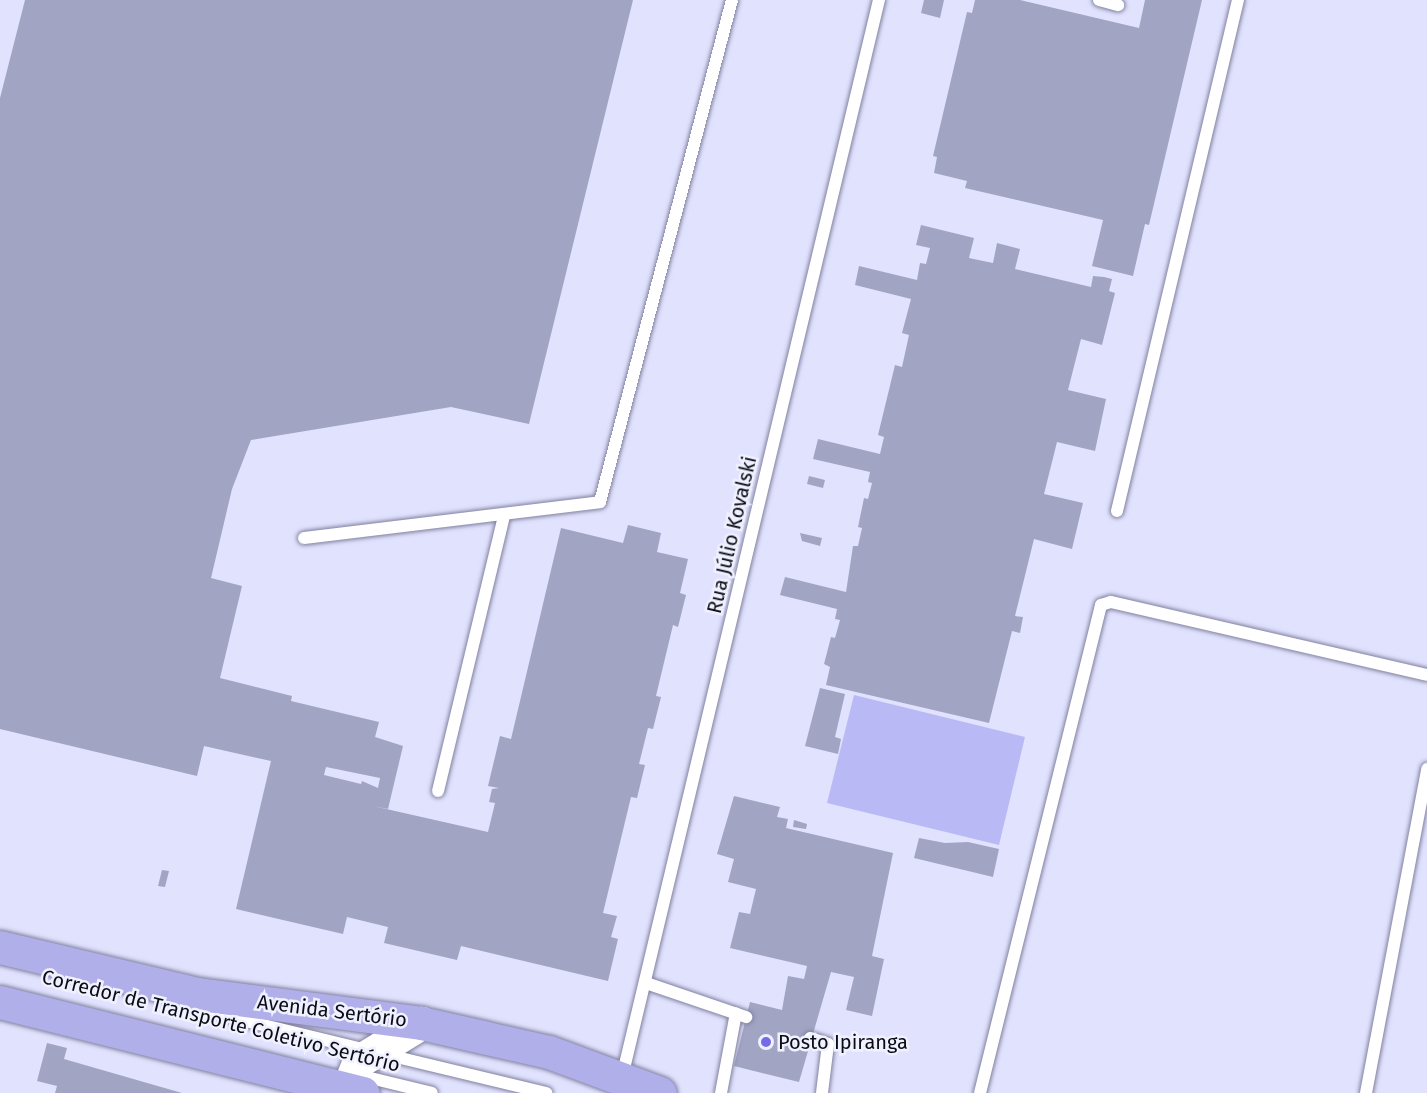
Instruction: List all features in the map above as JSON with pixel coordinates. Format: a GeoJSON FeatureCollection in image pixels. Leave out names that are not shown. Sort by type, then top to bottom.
{"type":"FeatureCollection","features":[{"type":"Feature","properties":{"kind":"main road","name":"Avenida Sertório"},"geometry":{"type":"LineString","coordinates":[[12,957],[198,994],[421,1023],[549,1052],[620,1086],[660,1093]]}},
{"type":"Feature","properties":{"kind":"main road"},"geometry":{"type":"LineString","coordinates":[[4,993],[354,1079],[421,1023]]}},
{"type":"Feature","properties":{"kind":"lane"},"geometry":{"type":"LineString","coordinates":[[304,538],[596,505],[603,498],[732,0]]}},
{"type":"Feature","properties":{"kind":"lane","name":"Rua Júlio Kovalski"},"geometry":{"type":"LineString","coordinates":[[620,1086],[879,0]]}},
{"type":"Feature","properties":{"kind":"lane"},"geometry":{"type":"LineString","coordinates":[[1099,0],[1118,4]]}},
{"type":"Feature","properties":{"kind":"lane"},"geometry":{"type":"LineString","coordinates":[[1117,511],[1238,0]]}},
{"type":"Feature","properties":{"kind":"lane"},"geometry":{"type":"LineString","coordinates":[[438,791],[504,517]]}},
{"type":"Feature","properties":{"kind":"lane"},"geometry":{"type":"LineString","coordinates":[[980,1093],[1101,605],[1111,602],[1427,675]]}},
{"type":"Feature","properties":{"kind":"lane"},"geometry":{"type":"LineString","coordinates":[[1366,1093],[1427,769]]}},
{"type":"Feature","properties":{"kind":"lane","name":"Corredor de Transporte Coletivo Sertório"},"geometry":{"type":"LineString","coordinates":[[0,962],[12,957]]}},
{"type":"Feature","properties":{"kind":"lane"},"geometry":{"type":"LineString","coordinates":[[646,982],[741,1015],[721,1093]]}},
{"type":"Feature","properties":{"kind":"lane","name":"Corredor de Transporte Coletivo Sertório"},"geometry":{"type":"LineString","coordinates":[[186,1006],[354,1079],[432,1093]]}},
{"type":"Feature","properties":{"kind":"lane"},"geometry":{"type":"LineString","coordinates":[[810,1038],[828,1044],[822,1093]]}},
{"type":"Feature","properties":{"kind":"lane","name":"Corredor de Transporte Coletivo Sertório"},"geometry":{"type":"LineString","coordinates":[[354,1079],[546,1093]]}},
{"type":"Feature","properties":{"kind":"shaded area"},"geometry":{"type":"Polygon","coordinates":[[[854,695],[1025,737],[999,845],[827,803],[854,695]]]}},
{"type":"Feature","properties":{"kind":"building"},"geometry":{"type":"Polygon","coordinates":[[[25,0],[633,0],[529,424],[451,407],[251,440],[232,489],[211,578],[242,586],[220,678],[292,696],[291,701],[379,722],[375,737],[403,746],[388,809],[373,806],[488,832],[495,803],[489,802],[492,789],[499,788],[488,786],[500,736],[511,739],[561,528],[623,543],[628,525],[661,533],[657,552],[688,559],[680,593],[686,595],[678,627],[673,625],[656,696],[661,697],[653,729],[648,728],[639,764],[645,765],[637,798],[631,797],[603,913],[617,916],[611,937],[618,939],[608,981],[461,946],[457,960],[384,943],[388,927],[347,917],[343,934],[236,909],[271,761],[204,746],[197,776],[0,729],[0,98],[25,0]],[[326,767],[324,775],[361,784],[362,781],[378,788],[380,778],[326,767]]]}},
{"type":"Feature","properties":{"kind":"building"},"geometry":{"type":"Polygon","coordinates":[[[924,0],[944,0],[940,18],[921,13],[924,0]]]}},
{"type":"Feature","properties":{"kind":"building"},"geometry":{"type":"Polygon","coordinates":[[[975,0],[1020,0],[1139,28],[1145,0],[1202,0],[1149,225],[1145,224],[1133,276],[1092,266],[1103,220],[965,188],[967,181],[934,173],[937,157],[933,156],[967,12],[972,13],[975,0]]]}},
{"type":"Feature","properties":{"kind":"building"},"geometry":{"type":"Polygon","coordinates":[[[921,225],[974,238],[969,258],[993,263],[997,243],[1020,249],[1015,269],[1091,287],[1093,276],[1104,277],[1112,279],[1109,291],[1115,293],[1102,345],[1081,339],[1068,390],[1106,399],[1095,451],[1057,442],[1044,494],[1083,503],[1072,549],[1034,539],[1015,616],[1023,617],[1020,633],[1012,631],[989,723],[826,685],[830,667],[824,664],[831,637],[835,638],[840,620],[835,619],[837,609],[780,595],[785,577],[846,592],[853,546],[858,546],[862,528],[858,527],[864,498],[868,499],[872,483],[868,482],[870,472],[813,459],[818,439],[880,454],[884,437],[878,435],[895,365],[902,367],[909,335],[902,333],[911,299],[855,285],[859,266],[917,280],[920,263],[926,264],[930,248],[916,245],[921,225]]]}},
{"type":"Feature","properties":{"kind":"building"},"geometry":{"type":"Polygon","coordinates":[[[809,476],[825,480],[823,488],[807,484],[809,476]]]}},
{"type":"Feature","properties":{"kind":"building"},"geometry":{"type":"Polygon","coordinates":[[[800,533],[822,538],[820,546],[802,541],[800,533]]]}},
{"type":"Feature","properties":{"kind":"building"},"geometry":{"type":"Polygon","coordinates":[[[820,688],[845,694],[835,737],[841,739],[838,754],[805,746],[820,688]]]}},
{"type":"Feature","properties":{"kind":"building"},"geometry":{"type":"Polygon","coordinates":[[[734,796],[780,807],[777,817],[788,819],[786,828],[893,853],[872,956],[884,959],[872,1016],[846,1010],[854,977],[831,972],[799,1082],[734,1066],[750,1002],[782,1010],[788,976],[804,979],[807,966],[730,948],[739,912],[750,914],[756,889],[728,882],[734,859],[717,854],[734,796]]]}},
{"type":"Feature","properties":{"kind":"building"},"geometry":{"type":"Polygon","coordinates":[[[794,820],[807,824],[806,829],[793,827],[794,820]]]}},
{"type":"Feature","properties":{"kind":"building"},"geometry":{"type":"Polygon","coordinates":[[[919,838],[945,843],[968,842],[999,849],[993,877],[914,858],[919,838]]]}},
{"type":"Feature","properties":{"kind":"building"},"geometry":{"type":"Polygon","coordinates":[[[162,870],[169,871],[165,887],[158,886],[162,870]]]}},
{"type":"Feature","properties":{"kind":"building"},"geometry":{"type":"Polygon","coordinates":[[[47,1043],[67,1048],[64,1059],[182,1093],[55,1093],[57,1086],[37,1081],[47,1043]]]}},
{"type":"Feature","properties":{"kind":"place","name":"Posto Ipiranga"},"geometry":{"type":"Point","coordinates":[766,1042]}}]}
